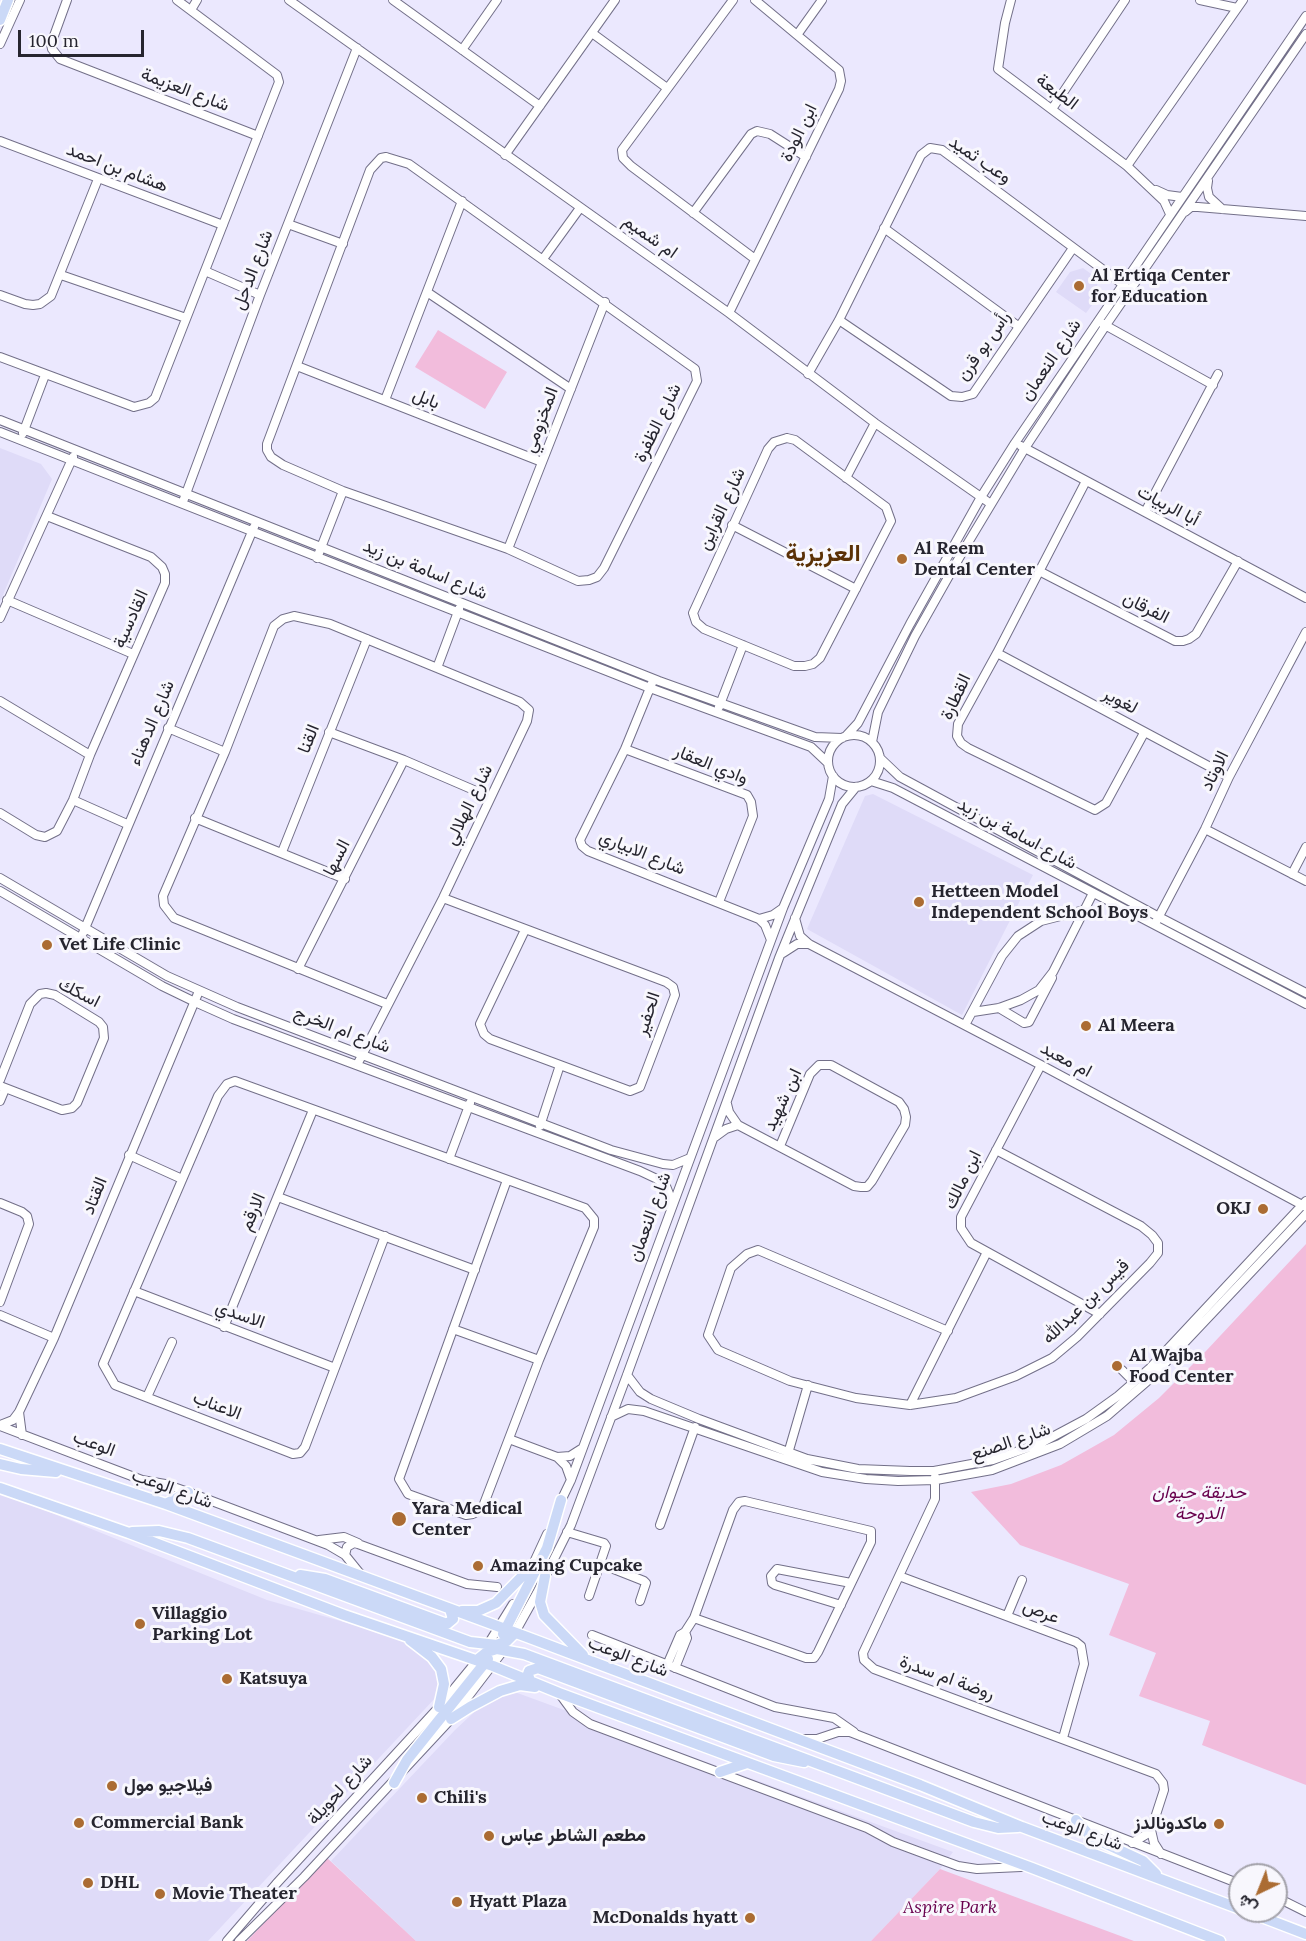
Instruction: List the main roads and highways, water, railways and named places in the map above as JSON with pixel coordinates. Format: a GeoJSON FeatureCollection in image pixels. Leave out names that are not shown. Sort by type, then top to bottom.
{"type":"FeatureCollection","features":[{"type":"Feature","properties":{"kind":"main road"},"geometry":{"type":"LineString","coordinates":[[0,20],[8,0]]}},
{"type":"Feature","properties":{"kind":"main road","name":"شارع الوعب"},"geometry":{"type":"LineString","coordinates":[[0,1449],[166,1504],[587,1659],[1228,1904]]}},
{"type":"Feature","properties":{"kind":"main road"},"geometry":{"type":"LineString","coordinates":[[0,1464],[44,1472],[68,1472]]}},
{"type":"Feature","properties":{"kind":"main road"},"geometry":{"type":"LineString","coordinates":[[0,1488],[129,1533],[344,1615],[486,1663],[559,1693],[1032,1868],[1220,1941]]}},
{"type":"Feature","properties":{"kind":"main road"},"geometry":{"type":"LineString","coordinates":[[166,1504],[188,1492]]}},
{"type":"Feature","properties":{"kind":"main road"},"geometry":{"type":"LineString","coordinates":[[394,1783],[407,1760],[486,1663],[493,1659],[496,1647],[507,1630],[547,1548],[561,1500]]}},
{"type":"Feature","properties":{"kind":"main road"},"geometry":{"type":"LineString","coordinates":[[129,1533],[149,1531],[178,1535],[470,1642],[531,1656],[985,1826],[1022,1827]]}},
{"type":"Feature","properties":{"kind":"main road"},"geometry":{"type":"LineString","coordinates":[[291,1576],[308,1576],[325,1580],[447,1624],[453,1619],[450,1610],[469,1611],[490,1606],[502,1598],[534,1563]]}},
{"type":"Feature","properties":{"kind":"main road"},"geometry":{"type":"LineString","coordinates":[[545,1576],[540,1602],[544,1615],[587,1659]]}},
{"type":"Feature","properties":{"kind":"main road"},"geometry":{"type":"LineString","coordinates":[[400,1633],[429,1653],[441,1669],[444,1684],[439,1707]]}},
{"type":"Feature","properties":{"kind":"main road"},"geometry":{"type":"LineString","coordinates":[[530,1681],[529,1671],[538,1668],[784,1759],[816,1762]]}},
{"type":"Feature","properties":{"kind":"main road"},"geometry":{"type":"LineString","coordinates":[[451,1719],[480,1701],[513,1687],[526,1685],[559,1693]]}},
{"type":"Feature","properties":{"kind":"main road"},"geometry":{"type":"LineString","coordinates":[[720,1772],[747,1763]]}},
{"type":"Feature","properties":{"kind":"main road"},"geometry":{"type":"LineString","coordinates":[[1076,1820],[1091,1837],[1143,1861],[1158,1877]]}},
{"type":"Feature","properties":{"kind":"main road"},"geometry":{"type":"LineString","coordinates":[[1277,1923],[1306,1934]]}},
{"type":"Feature","properties":{"kind":"place","name":"Al Ertiqa Center for Education"},"geometry":{"type":"Point","coordinates":[1079,286]}},
{"type":"Feature","properties":{"kind":"place","name":"Al Reem Dental Center"},"geometry":{"type":"Point","coordinates":[902,559]}},
{"type":"Feature","properties":{"kind":"place","name":"Hetteen Model Independent School Boys"},"geometry":{"type":"Point","coordinates":[919,902]}},
{"type":"Feature","properties":{"kind":"place","name":"Vet Life Clinic"},"geometry":{"type":"Point","coordinates":[47,945]}},
{"type":"Feature","properties":{"kind":"place","name":"Al Meera"},"geometry":{"type":"Point","coordinates":[1086,1026]}},
{"type":"Feature","properties":{"kind":"place","name":"OKJ"},"geometry":{"type":"Point","coordinates":[1263,1209]}},
{"type":"Feature","properties":{"kind":"place","name":"Al Wajba Food Center"},"geometry":{"type":"Point","coordinates":[1117,1366]}},
{"type":"Feature","properties":{"kind":"place","name":"Yara Medical Center"},"geometry":{"type":"Point","coordinates":[399,1519]}},
{"type":"Feature","properties":{"kind":"place","name":"Amazing Cupcake"},"geometry":{"type":"Point","coordinates":[478,1566]}},
{"type":"Feature","properties":{"kind":"place","name":"Villaggio Parking Lot"},"geometry":{"type":"Point","coordinates":[140,1624]}},
{"type":"Feature","properties":{"kind":"place","name":"Katsuya"},"geometry":{"type":"Point","coordinates":[227,1679]}},
{"type":"Feature","properties":{"kind":"place","name":"فيلاجيو مول"},"geometry":{"type":"Point","coordinates":[112,1786]}},
{"type":"Feature","properties":{"kind":"place","name":"Chili's"},"geometry":{"type":"Point","coordinates":[422,1798]}},
{"type":"Feature","properties":{"kind":"place","name":"Commercial Bank"},"geometry":{"type":"Point","coordinates":[79,1823]}},
{"type":"Feature","properties":{"kind":"place","name":"ماكدونالدز"},"geometry":{"type":"Point","coordinates":[1219,1824]}},
{"type":"Feature","properties":{"kind":"place","name":"مطعم الشاطر عباس"},"geometry":{"type":"Point","coordinates":[489,1836]}},
{"type":"Feature","properties":{"kind":"place","name":"DHL"},"geometry":{"type":"Point","coordinates":[88,1883]}},
{"type":"Feature","properties":{"kind":"place","name":"Movie Theater"},"geometry":{"type":"Point","coordinates":[160,1894]}},
{"type":"Feature","properties":{"kind":"place","name":"Hyatt Plaza"},"geometry":{"type":"Point","coordinates":[457,1902]}},
{"type":"Feature","properties":{"kind":"place","name":"McDonalds hyatt"},"geometry":{"type":"Point","coordinates":[750,1918]}},
{"type":"Feature","properties":{"kind":"district","name":"العزيزية"},"geometry":{"type":"Point","coordinates":[823,554]}},
{"type":"Feature","properties":{"kind":"park label","name":"حديقة حيوان الدوحة"},"geometry":{"type":"Point","coordinates":[1199,1503]}},
{"type":"Feature","properties":{"kind":"park label","name":"Aspire Park"},"geometry":{"type":"Point","coordinates":[950,1908]}}]}
